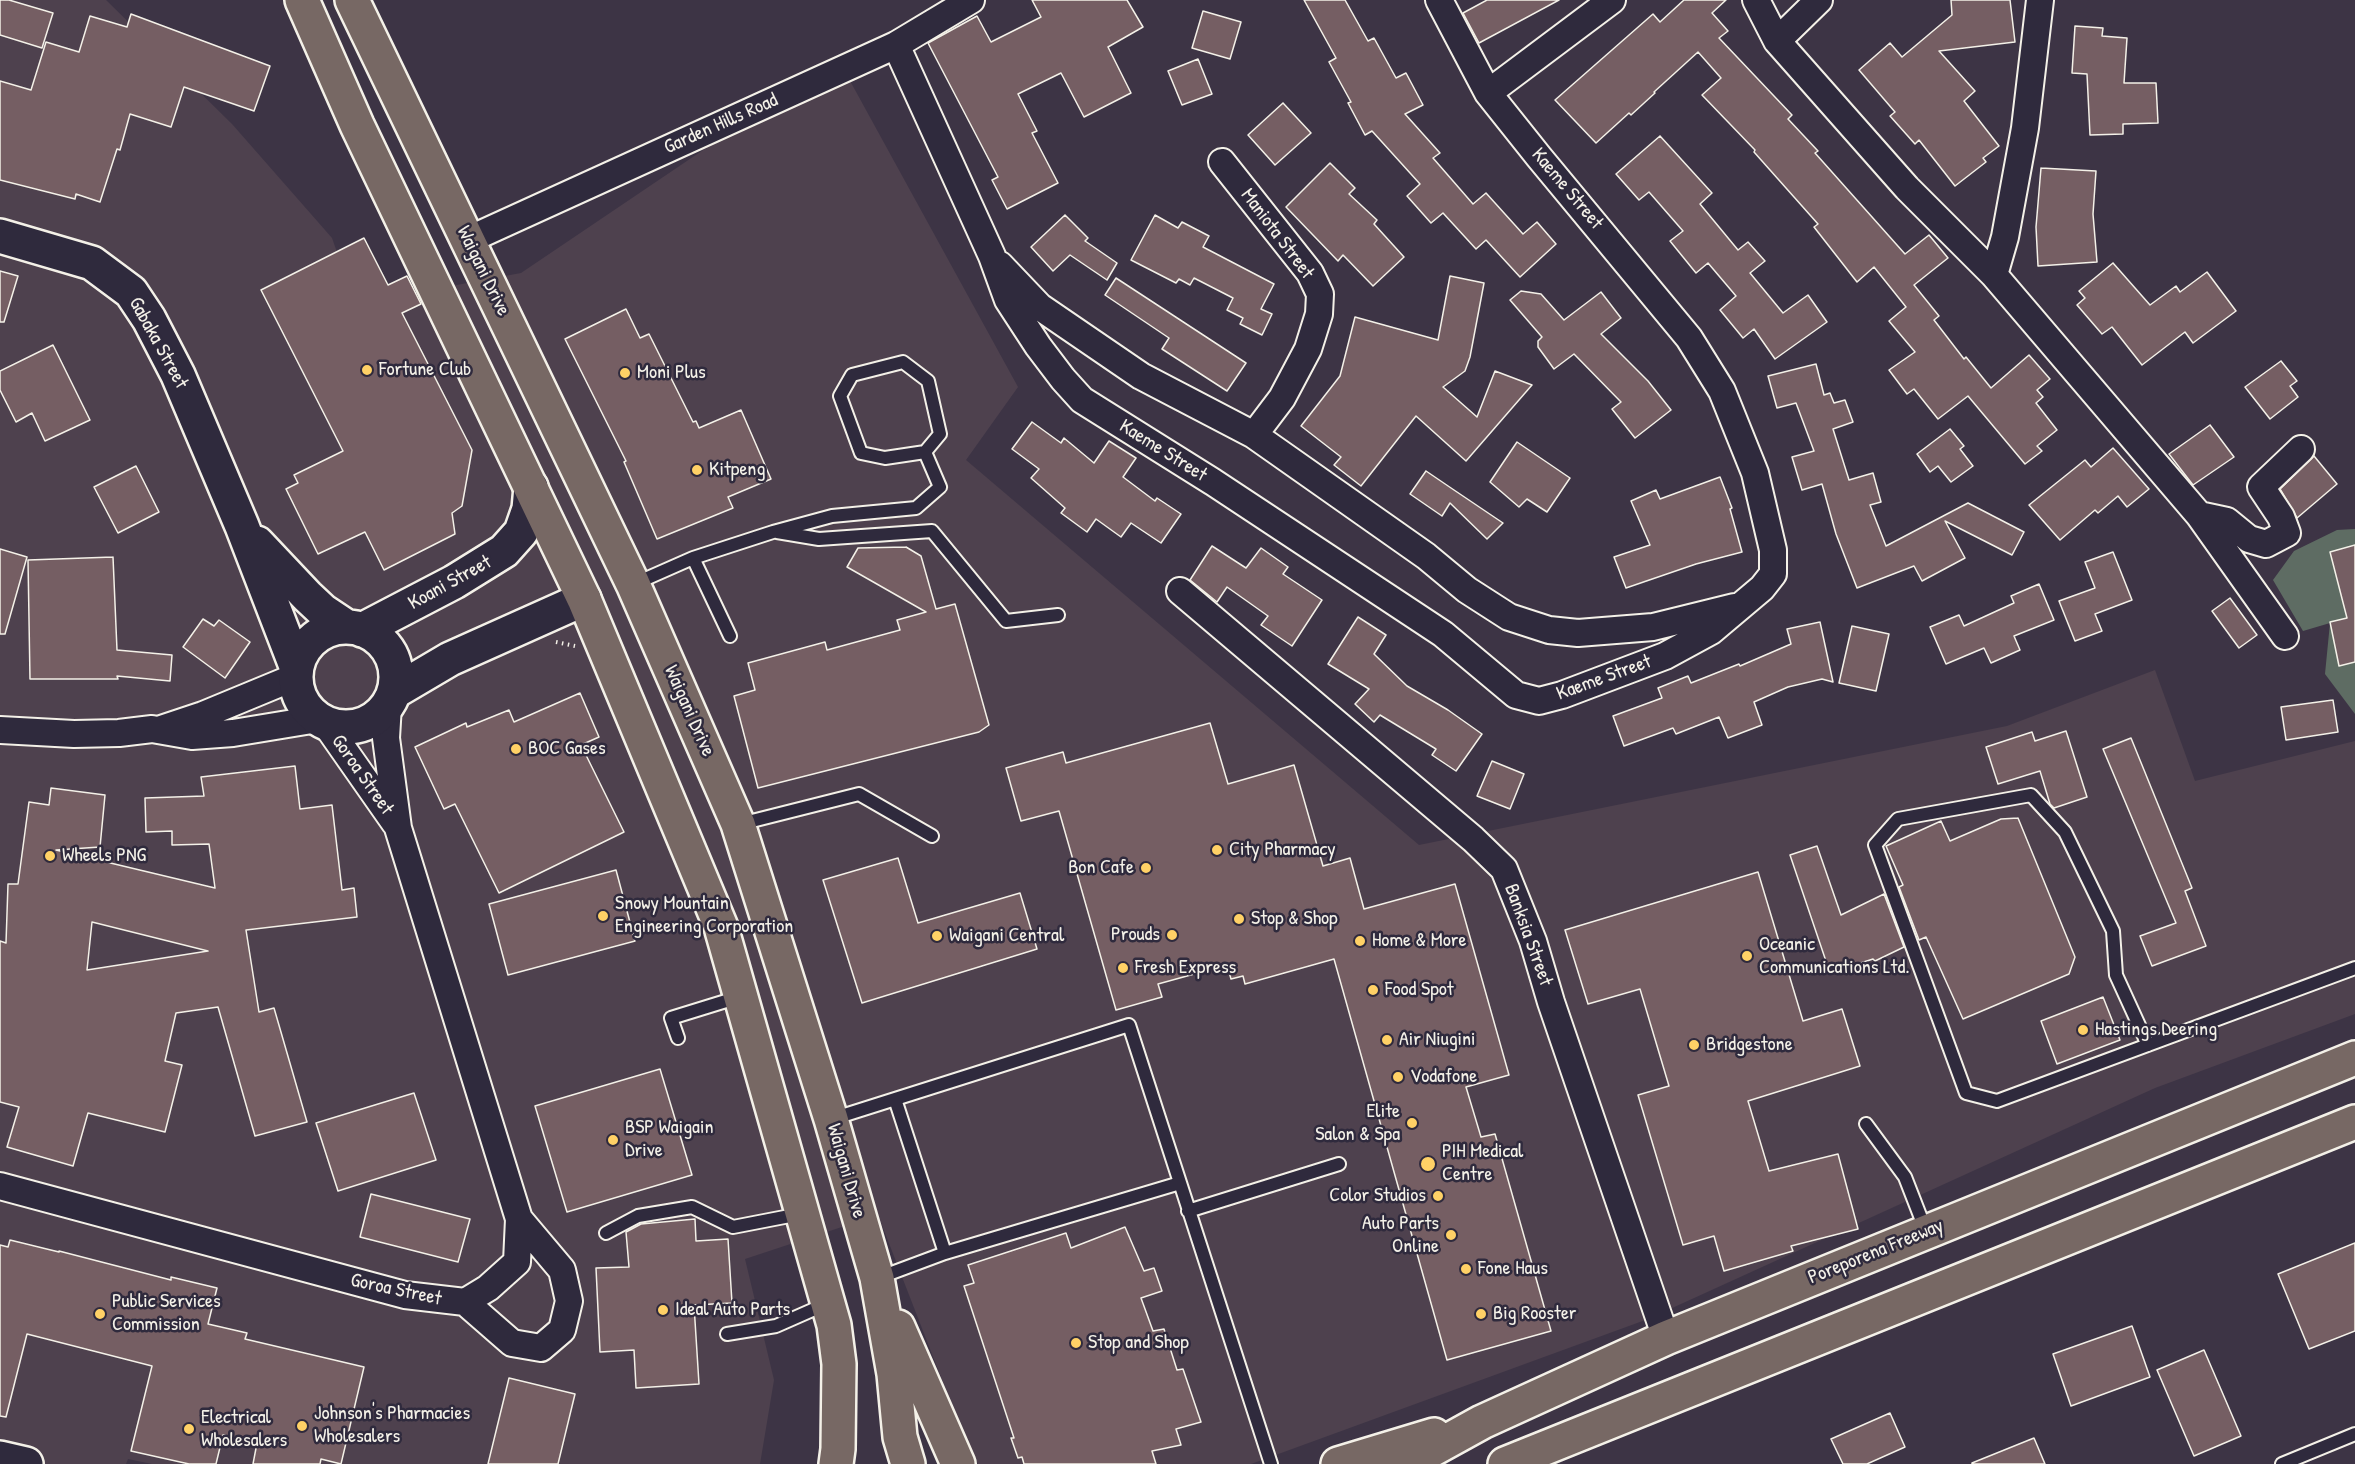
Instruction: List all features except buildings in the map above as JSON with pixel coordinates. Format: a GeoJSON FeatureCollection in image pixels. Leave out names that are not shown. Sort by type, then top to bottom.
{"type":"FeatureCollection","features":[{"type":"Feature","properties":{"kind":"highway"},"geometry":{"type":"LineString","coordinates":[[302,0],[357,125],[584,599],[721,927],[834,1325],[838,1364],[836,1464]]}},
{"type":"Feature","properties":{"kind":"highway"},"geometry":{"type":"LineString","coordinates":[[320,0],[357,80],[357,125]]}},
{"type":"Feature","properties":{"kind":"highway","name":"Waigani Drive"},"geometry":{"type":"LineString","coordinates":[[352,0],[633,584],[738,824],[831,1119],[877,1278],[894,1374],[900,1437],[908,1464]]}},
{"type":"Feature","properties":{"kind":"highway"},"geometry":{"type":"LineString","coordinates":[[537,382],[535,410],[610,574],[601,590],[584,599]]}},
{"type":"Feature","properties":{"kind":"highway","name":"Poreporena Freeway"},"geometry":{"type":"LineString","coordinates":[[1406,1464],[1482,1422],[1666,1338],[2355,1058]]}},
{"type":"Feature","properties":{"kind":"highway"},"geometry":{"type":"LineString","coordinates":[[1505,1464],[2355,1122]]}},
{"type":"Feature","properties":{"kind":"highway"},"geometry":{"type":"LineString","coordinates":[[877,1278],[958,1464]]}},
{"type":"Feature","properties":{"kind":"highway"},"geometry":{"type":"LineString","coordinates":[[1338,1464],[1369,1453],[1482,1422]]}},
{"type":"Feature","properties":{"kind":"highway"},"geometry":{"type":"LineString","coordinates":[[1555,1464],[1595,1429]]}},
{"type":"Feature","properties":{"kind":"street","name":"Garden Hills Road"},"geometry":{"type":"LineString","coordinates":[[468,240],[896,45],[971,0]]}},
{"type":"Feature","properties":{"kind":"street","name":"Kaeme Street"},"geometry":{"type":"LineString","coordinates":[[896,45],[992,256],[1008,300],[1038,346],[1082,400],[1213,482],[1443,634],[1516,694],[1539,701],[1562,695],[1665,657],[1711,631],[1737,606],[1762,588],[1773,574],[1773,550],[1755,473],[1722,391],[1689,338],[1488,93],[1439,0]]}},
{"type":"Feature","properties":{"kind":"street"},"geometry":{"type":"LineString","coordinates":[[1488,93],[1612,0]]}},
{"type":"Feature","properties":{"kind":"street"},"geometry":{"type":"LineString","coordinates":[[1756,0],[1778,42],[1907,188],[1994,274],[2199,515],[2285,636]]}},
{"type":"Feature","properties":{"kind":"street"},"geometry":{"type":"LineString","coordinates":[[1778,42],[1819,0]]}},
{"type":"Feature","properties":{"kind":"street"},"geometry":{"type":"LineString","coordinates":[[1994,274],[2005,237],[2025,128],[2040,0]]}},
{"type":"Feature","properties":{"kind":"street","name":"Maniota Street"},"geometry":{"type":"LineString","coordinates":[[1222,162],[1310,273],[1320,294],[1319,314],[1308,349],[1282,398],[1254,435]]}},
{"type":"Feature","properties":{"kind":"street","name":"Gabaka Street"},"geometry":{"type":"LineString","coordinates":[[0,236],[92,263],[131,292],[149,320],[178,375],[242,526],[295,671]]}},
{"type":"Feature","properties":{"kind":"street"},"geometry":{"type":"LineString","coordinates":[[992,256],[1040,307],[1141,376],[1254,435],[1426,556],[1467,590],[1509,617],[1549,630],[1578,633],[1653,627],[1737,606]]}},
{"type":"Feature","properties":{"kind":"street"},"geometry":{"type":"LineString","coordinates":[[2199,515],[2228,521],[2249,539],[2266,544],[2287,533],[2281,517],[2261,487],[2301,449]]}},
{"type":"Feature","properties":{"kind":"street","name":"Koani Street"},"geometry":{"type":"LineString","coordinates":[[355,628],[454,582],[504,551],[521,532],[529,510],[531,487]]}},
{"type":"Feature","properties":{"kind":"street","name":"Gabaka Street"},"geometry":{"type":"LineString","coordinates":[[242,526],[285,575],[324,611],[355,628]]}},
{"type":"Feature","properties":{"kind":"street","name":"Banksia Street"},"geometry":{"type":"LineString","coordinates":[[1180,591],[1457,825],[1504,869],[1533,941],[1551,1002],[1666,1338]]}},
{"type":"Feature","properties":{"kind":"street"},"geometry":{"type":"LineString","coordinates":[[391,698],[396,675],[393,661],[386,647],[375,637],[355,628],[329,629],[314,637],[303,650],[295,671],[299,696],[310,713],[321,721],[348,728],[370,721],[391,698],[450,660],[584,599]]}},
{"type":"Feature","properties":{"kind":"street"},"geometry":{"type":"LineString","coordinates":[[160,730],[203,715],[295,671]]}},
{"type":"Feature","properties":{"kind":"street","name":"Goroa Street"},"geometry":{"type":"LineString","coordinates":[[0,1186],[405,1295],[465,1302],[488,1288],[517,1262],[519,1219],[398,828],[386,738],[391,698]]}},
{"type":"Feature","properties":{"kind":"street"},"geometry":{"type":"LineString","coordinates":[[0,730],[74,734],[160,730],[192,736],[321,721]]}},
{"type":"Feature","properties":{"kind":"street","name":"Goroa Street"},"geometry":{"type":"LineString","coordinates":[[321,721],[398,828]]}},
{"type":"Feature","properties":{"kind":"street"},"geometry":{"type":"LineString","coordinates":[[465,1302],[512,1343],[541,1348],[562,1330],[569,1301],[562,1270],[519,1219]]}},
{"type":"Feature","properties":{"kind":"street"},"geometry":{"type":"LineString","coordinates":[[0,1458],[26,1464]]}},
{"type":"Feature","properties":{"kind":"lane"},"geometry":{"type":"LineString","coordinates":[[903,362],[928,381],[940,434],[925,452],[885,458],[861,453],[840,396],[852,375],[903,362]]}},
{"type":"Feature","properties":{"kind":"lane"},"geometry":{"type":"LineString","coordinates":[[633,584],[693,558],[832,516],[916,508],[940,487],[925,452]]}},
{"type":"Feature","properties":{"kind":"lane"},"geometry":{"type":"LineString","coordinates":[[773,532],[819,539],[932,531],[1006,621],[1058,615]]}},
{"type":"Feature","properties":{"kind":"lane"},"geometry":{"type":"LineString","coordinates":[[693,558],[730,636]]}},
{"type":"Feature","properties":{"kind":"lane"},"geometry":{"type":"LineString","coordinates":[[738,824],[860,794],[932,836]]}},
{"type":"Feature","properties":{"kind":"lane"},"geometry":{"type":"LineString","coordinates":[[2148,1045],[2116,975],[2113,931],[2065,832],[2031,795],[1898,819],[1875,845],[1966,1093],[1997,1101],[2148,1045],[2355,968]]}},
{"type":"Feature","properties":{"kind":"lane"},"geometry":{"type":"LineString","coordinates":[[678,1038],[671,1018],[740,997]]}},
{"type":"Feature","properties":{"kind":"lane"},"geometry":{"type":"LineString","coordinates":[[831,1119],[1129,1025],[1271,1464]]}},
{"type":"Feature","properties":{"kind":"lane"},"geometry":{"type":"LineString","coordinates":[[895,1099],[945,1253]]}},
{"type":"Feature","properties":{"kind":"lane"},"geometry":{"type":"LineString","coordinates":[[1866,1124],[1905,1177],[1927,1232]]}},
{"type":"Feature","properties":{"kind":"lane"},"geometry":{"type":"LineString","coordinates":[[1188,1211],[1339,1164]]}},
{"type":"Feature","properties":{"kind":"lane"},"geometry":{"type":"LineString","coordinates":[[877,1278],[945,1253],[1180,1183]]}},
{"type":"Feature","properties":{"kind":"lane"},"geometry":{"type":"LineString","coordinates":[[606,1233],[638,1216],[692,1207],[733,1227],[804,1214]]}},
{"type":"Feature","properties":{"kind":"lane"},"geometry":{"type":"LineString","coordinates":[[728,1335],[776,1326],[828,1303]]}},
{"type":"Feature","properties":{"kind":"lane"},"geometry":{"type":"LineString","coordinates":[[2282,1464],[2355,1434]]}},
{"type":"Feature","properties":{"kind":"shaded area"},"geometry":{"type":"Polygon","coordinates":[[[0,0],[106,0],[232,124],[332,238],[355,304],[521,273],[838,59],[1018,387],[966,460],[1419,845],[2007,726],[2155,670],[2195,781],[2355,741],[2355,1014],[2155,1088],[1648,1319],[1251,1464],[978,1464],[958,1421],[878,1215],[745,1259],[774,1380],[760,1464],[152,1464],[128,1459],[126,1464],[0,1464],[0,0]]]}},
{"type":"Feature","properties":{"kind":"shaded area"},"geometry":{"type":"Polygon","coordinates":[[[2355,529],[2355,714],[2325,674],[2330,623],[2303,631],[2273,580],[2294,551],[2337,530],[2355,529]]]}},
{"type":"Feature","properties":{"kind":"place","name":"Fortune Club"},"geometry":{"type":"Point","coordinates":[367,370]}},
{"type":"Feature","properties":{"kind":"place","name":"Moni Plus"},"geometry":{"type":"Point","coordinates":[625,373]}},
{"type":"Feature","properties":{"kind":"place","name":"Kitpeng"},"geometry":{"type":"Point","coordinates":[697,470]}},
{"type":"Feature","properties":{"kind":"place","name":"BOC Gases"},"geometry":{"type":"Point","coordinates":[516,749]}},
{"type":"Feature","properties":{"kind":"place","name":"City Pharmacy"},"geometry":{"type":"Point","coordinates":[1217,850]}},
{"type":"Feature","properties":{"kind":"place","name":"Wheels PNG"},"geometry":{"type":"Point","coordinates":[50,856]}},
{"type":"Feature","properties":{"kind":"place","name":"Bon Cafe"},"geometry":{"type":"Point","coordinates":[1146,868]}},
{"type":"Feature","properties":{"kind":"place","name":"Snowy Mountain Engineering Corporation"},"geometry":{"type":"Point","coordinates":[603,916]}},
{"type":"Feature","properties":{"kind":"place","name":"Stop & Shop"},"geometry":{"type":"Point","coordinates":[1239,919]}},
{"type":"Feature","properties":{"kind":"place","name":"Prouds"},"geometry":{"type":"Point","coordinates":[1172,935]}},
{"type":"Feature","properties":{"kind":"place","name":"Waigani Central"},"geometry":{"type":"Point","coordinates":[937,936]}},
{"type":"Feature","properties":{"kind":"place","name":"Home & More"},"geometry":{"type":"Point","coordinates":[1360,941]}},
{"type":"Feature","properties":{"kind":"place","name":"Oceanic Communications Ltd."},"geometry":{"type":"Point","coordinates":[1747,956]}},
{"type":"Feature","properties":{"kind":"place","name":"Fresh Express"},"geometry":{"type":"Point","coordinates":[1123,968]}},
{"type":"Feature","properties":{"kind":"place","name":"Food Spot"},"geometry":{"type":"Point","coordinates":[1373,990]}},
{"type":"Feature","properties":{"kind":"place","name":"Hastings Deering"},"geometry":{"type":"Point","coordinates":[2083,1030]}},
{"type":"Feature","properties":{"kind":"place","name":"Air Niugini"},"geometry":{"type":"Point","coordinates":[1387,1040]}},
{"type":"Feature","properties":{"kind":"place","name":"Bridgestone"},"geometry":{"type":"Point","coordinates":[1694,1045]}},
{"type":"Feature","properties":{"kind":"place","name":"Vodafone"},"geometry":{"type":"Point","coordinates":[1398,1077]}},
{"type":"Feature","properties":{"kind":"place","name":"Elite Salon & Spa"},"geometry":{"type":"Point","coordinates":[1412,1123]}},
{"type":"Feature","properties":{"kind":"place","name":"BSP Waigain Drive"},"geometry":{"type":"Point","coordinates":[613,1140]}},
{"type":"Feature","properties":{"kind":"place","name":"PIH Medical Centre"},"geometry":{"type":"Point","coordinates":[1428,1164]}},
{"type":"Feature","properties":{"kind":"place","name":"Color Studios"},"geometry":{"type":"Point","coordinates":[1438,1196]}},
{"type":"Feature","properties":{"kind":"place","name":"Auto Parts Online"},"geometry":{"type":"Point","coordinates":[1451,1235]}},
{"type":"Feature","properties":{"kind":"place","name":"Fone Haus"},"geometry":{"type":"Point","coordinates":[1466,1269]}},
{"type":"Feature","properties":{"kind":"place","name":"Ideal Auto Parts"},"geometry":{"type":"Point","coordinates":[663,1310]}},
{"type":"Feature","properties":{"kind":"place","name":"Public Services Commission"},"geometry":{"type":"Point","coordinates":[100,1314]}},
{"type":"Feature","properties":{"kind":"place","name":"Big Rooster"},"geometry":{"type":"Point","coordinates":[1481,1314]}},
{"type":"Feature","properties":{"kind":"place","name":"Stop and Shop"},"geometry":{"type":"Point","coordinates":[1076,1343]}},
{"type":"Feature","properties":{"kind":"place","name":"Johnson's Pharmacies Wholesalers"},"geometry":{"type":"Point","coordinates":[302,1426]}},
{"type":"Feature","properties":{"kind":"place","name":"Electrical Wholesalers"},"geometry":{"type":"Point","coordinates":[189,1429]}}]}
